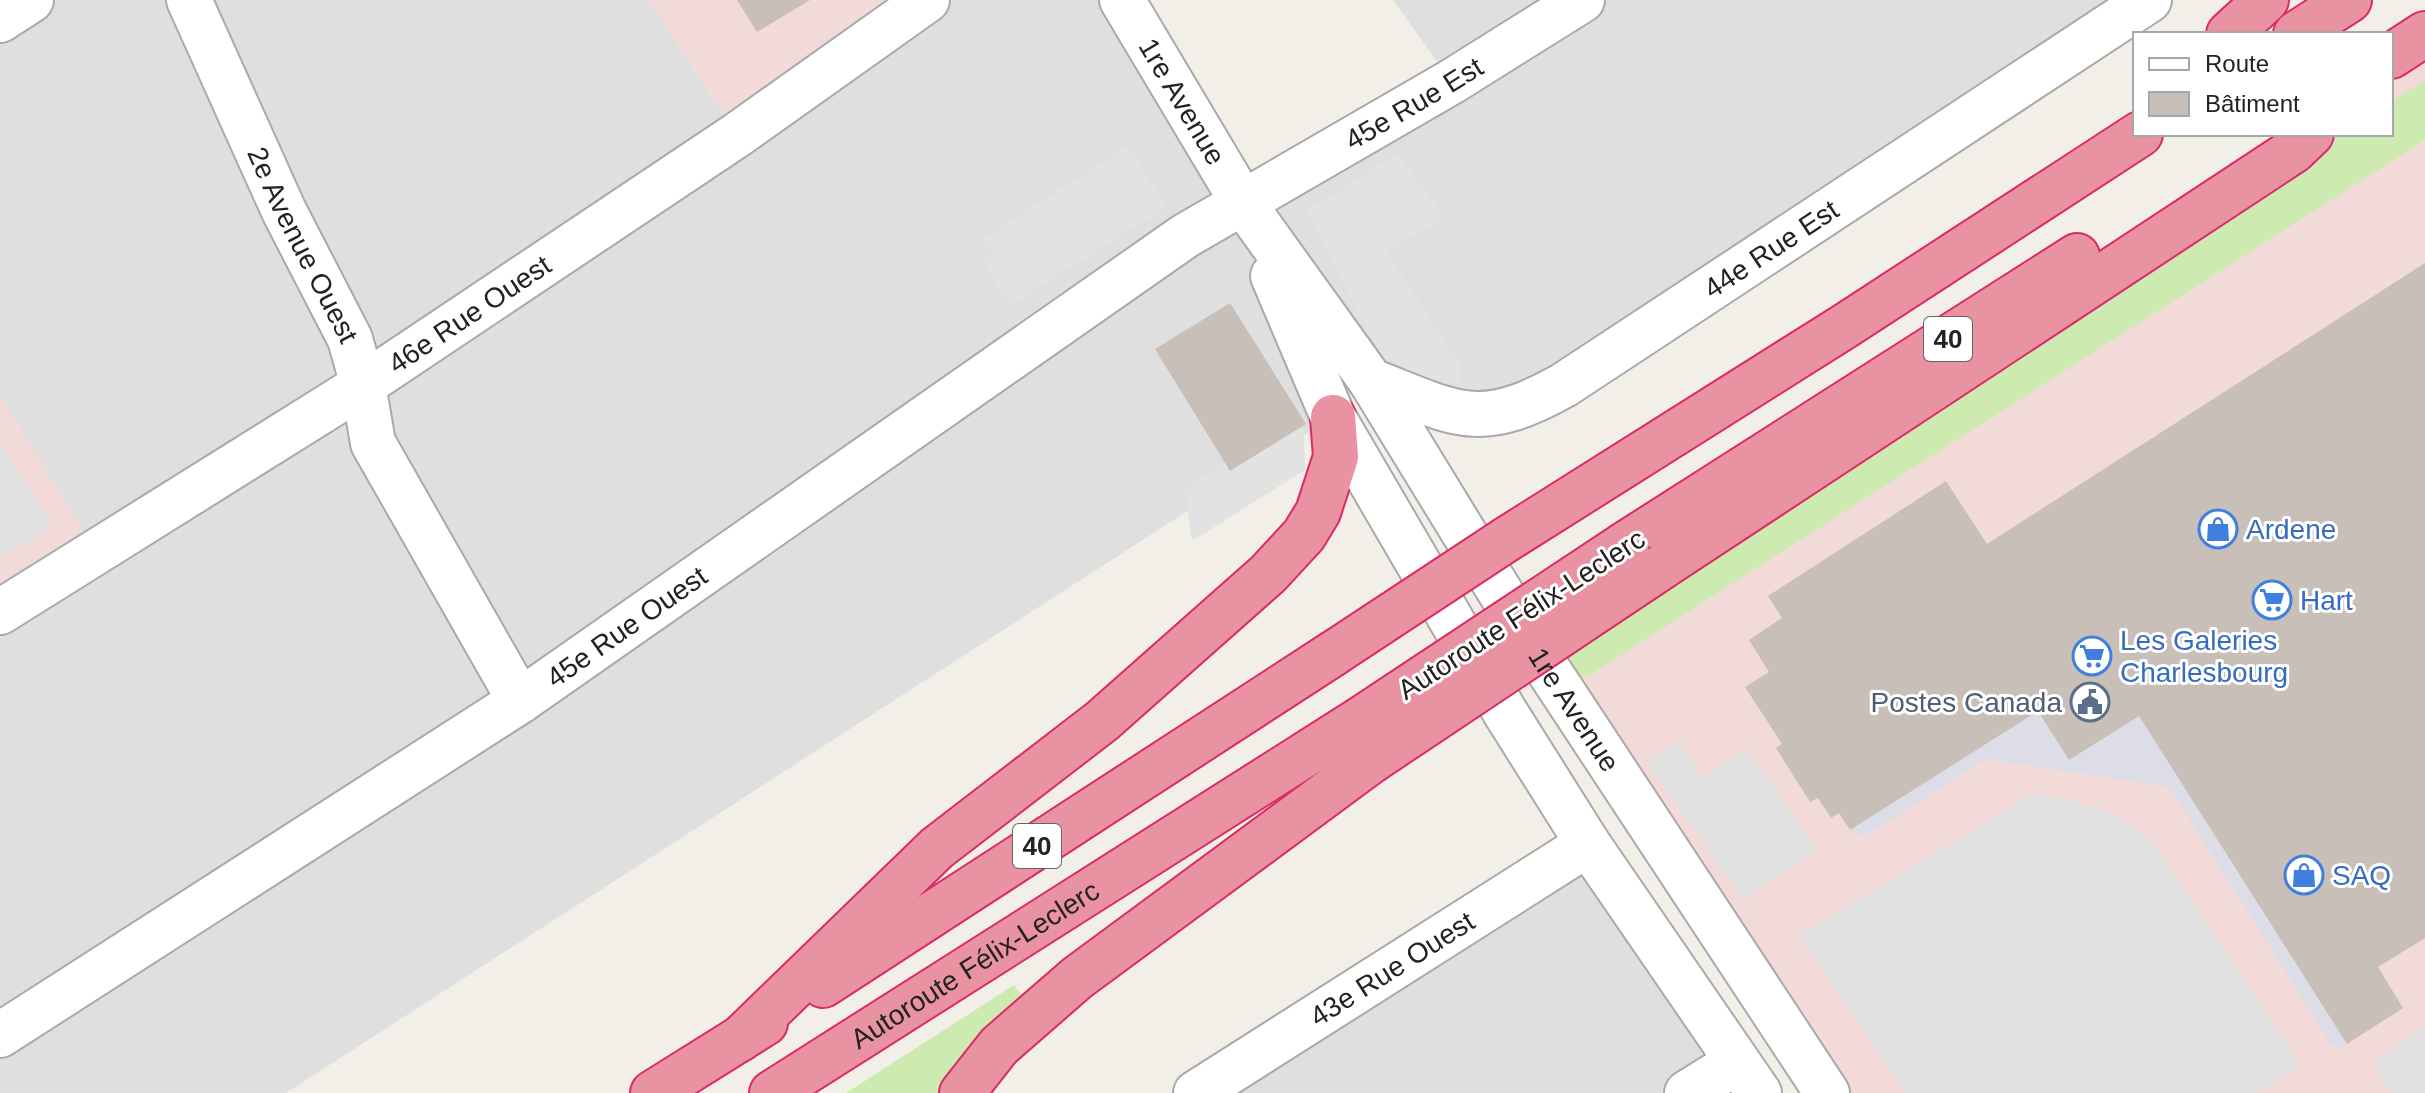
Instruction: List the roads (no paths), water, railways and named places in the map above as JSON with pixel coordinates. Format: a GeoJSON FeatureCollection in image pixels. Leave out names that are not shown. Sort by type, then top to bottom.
{"type":"FeatureCollection","features":[{"type":"Feature","properties":{"kind":"highway"},"geometry":{"type":"LineString","coordinates":[[2231,32],[2266,0]]}},
{"type":"Feature","properties":{"kind":"highway"},"geometry":{"type":"LineString","coordinates":[[2299,32],[2349,0]]}},
{"type":"Feature","properties":{"kind":"highway"},"geometry":{"type":"LineString","coordinates":[[2099,161],[2133,127]]}},
{"type":"Feature","properties":{"kind":"highway","name":"40"},"geometry":{"type":"LineString","coordinates":[[653,1093],[1597,480],[1845,326],[2137,136]]}},
{"type":"Feature","properties":{"kind":"highway","name":"Autoroute Félix-Leclerc"},"geometry":{"type":"LineString","coordinates":[[772,1093],[1365,741],[2266,136]]}},
{"type":"Feature","properties":{"kind":"highway"},"geometry":{"type":"LineString","coordinates":[[1645,554],[2293,151],[2309,136]]}},
{"type":"Feature","properties":{"kind":"highway"},"geometry":{"type":"LineString","coordinates":[[740,1039],[937,848],[1102,721],[1268,574],[1304,535],[1318,512],[1336,457],[1333,417]]}},
{"type":"Feature","properties":{"kind":"highway"},"geometry":{"type":"LineString","coordinates":[[962,1093],[999,1046],[1365,741]]}},
{"type":"Feature","properties":{"kind":"street"},"geometry":{"type":"LineString","coordinates":[[0,20],[31,0]]}},
{"type":"Feature","properties":{"kind":"street","name":"2e Avenue Ouest"},"geometry":{"type":"LineString","coordinates":[[189,0],[284,211],[350,339],[363,385],[373,443],[520,701]]}},
{"type":"Feature","properties":{"kind":"street","name":"46e Rue Ouest"},"geometry":{"type":"LineString","coordinates":[[0,612],[363,385],[737,135],[927,0]]}},
{"type":"Feature","properties":{"kind":"street","name":"1re Avenue"},"geometry":{"type":"LineString","coordinates":[[1122,0],[1243,203],[1371,381],[1543,662],[1827,1093]]}},
{"type":"Feature","properties":{"kind":"street","name":"45e Rue Est"},"geometry":{"type":"LineString","coordinates":[[1243,203],[1451,82],[1582,0]]}},
{"type":"Feature","properties":{"kind":"street","name":"44e Rue Est"},"geometry":{"type":"LineString","coordinates":[[1371,381],[1450,412],[1486,416],[1523,408],[1564,385],[2149,0]]}},
{"type":"Feature","properties":{"kind":"street","name":"1re Avenue"},"geometry":{"type":"LineString","coordinates":[[1243,203],[1333,417],[1505,712],[1588,844],[1748,1077]]}},
{"type":"Feature","properties":{"kind":"street","name":"45e Rue Ouest"},"geometry":{"type":"LineString","coordinates":[[0,1035],[520,701],[1185,236],[1243,203]]}},
{"type":"Feature","properties":{"kind":"street","name":"43e Rue Ouest"},"geometry":{"type":"LineString","coordinates":[[1196,1093],[1588,844]]}},
{"type":"Feature","properties":{"kind":"street"},"geometry":{"type":"LineString","coordinates":[[1687,1093],[1748,1077]]}},
{"type":"Feature","properties":{"kind":"place","name":"Ardene"},"geometry":{"type":"Point","coordinates":[2218,529]}},
{"type":"Feature","properties":{"kind":"place","name":"Hart"},"geometry":{"type":"Point","coordinates":[2272,600]}},
{"type":"Feature","properties":{"kind":"place","name":"Les Galeries Charlesbourg"},"geometry":{"type":"Point","coordinates":[2092,656]}},
{"type":"Feature","properties":{"kind":"place","name":"Postes Canada"},"geometry":{"type":"Point","coordinates":[2090,702]}},
{"type":"Feature","properties":{"kind":"place","name":"SAQ"},"geometry":{"type":"Point","coordinates":[2304,875]}}]}
